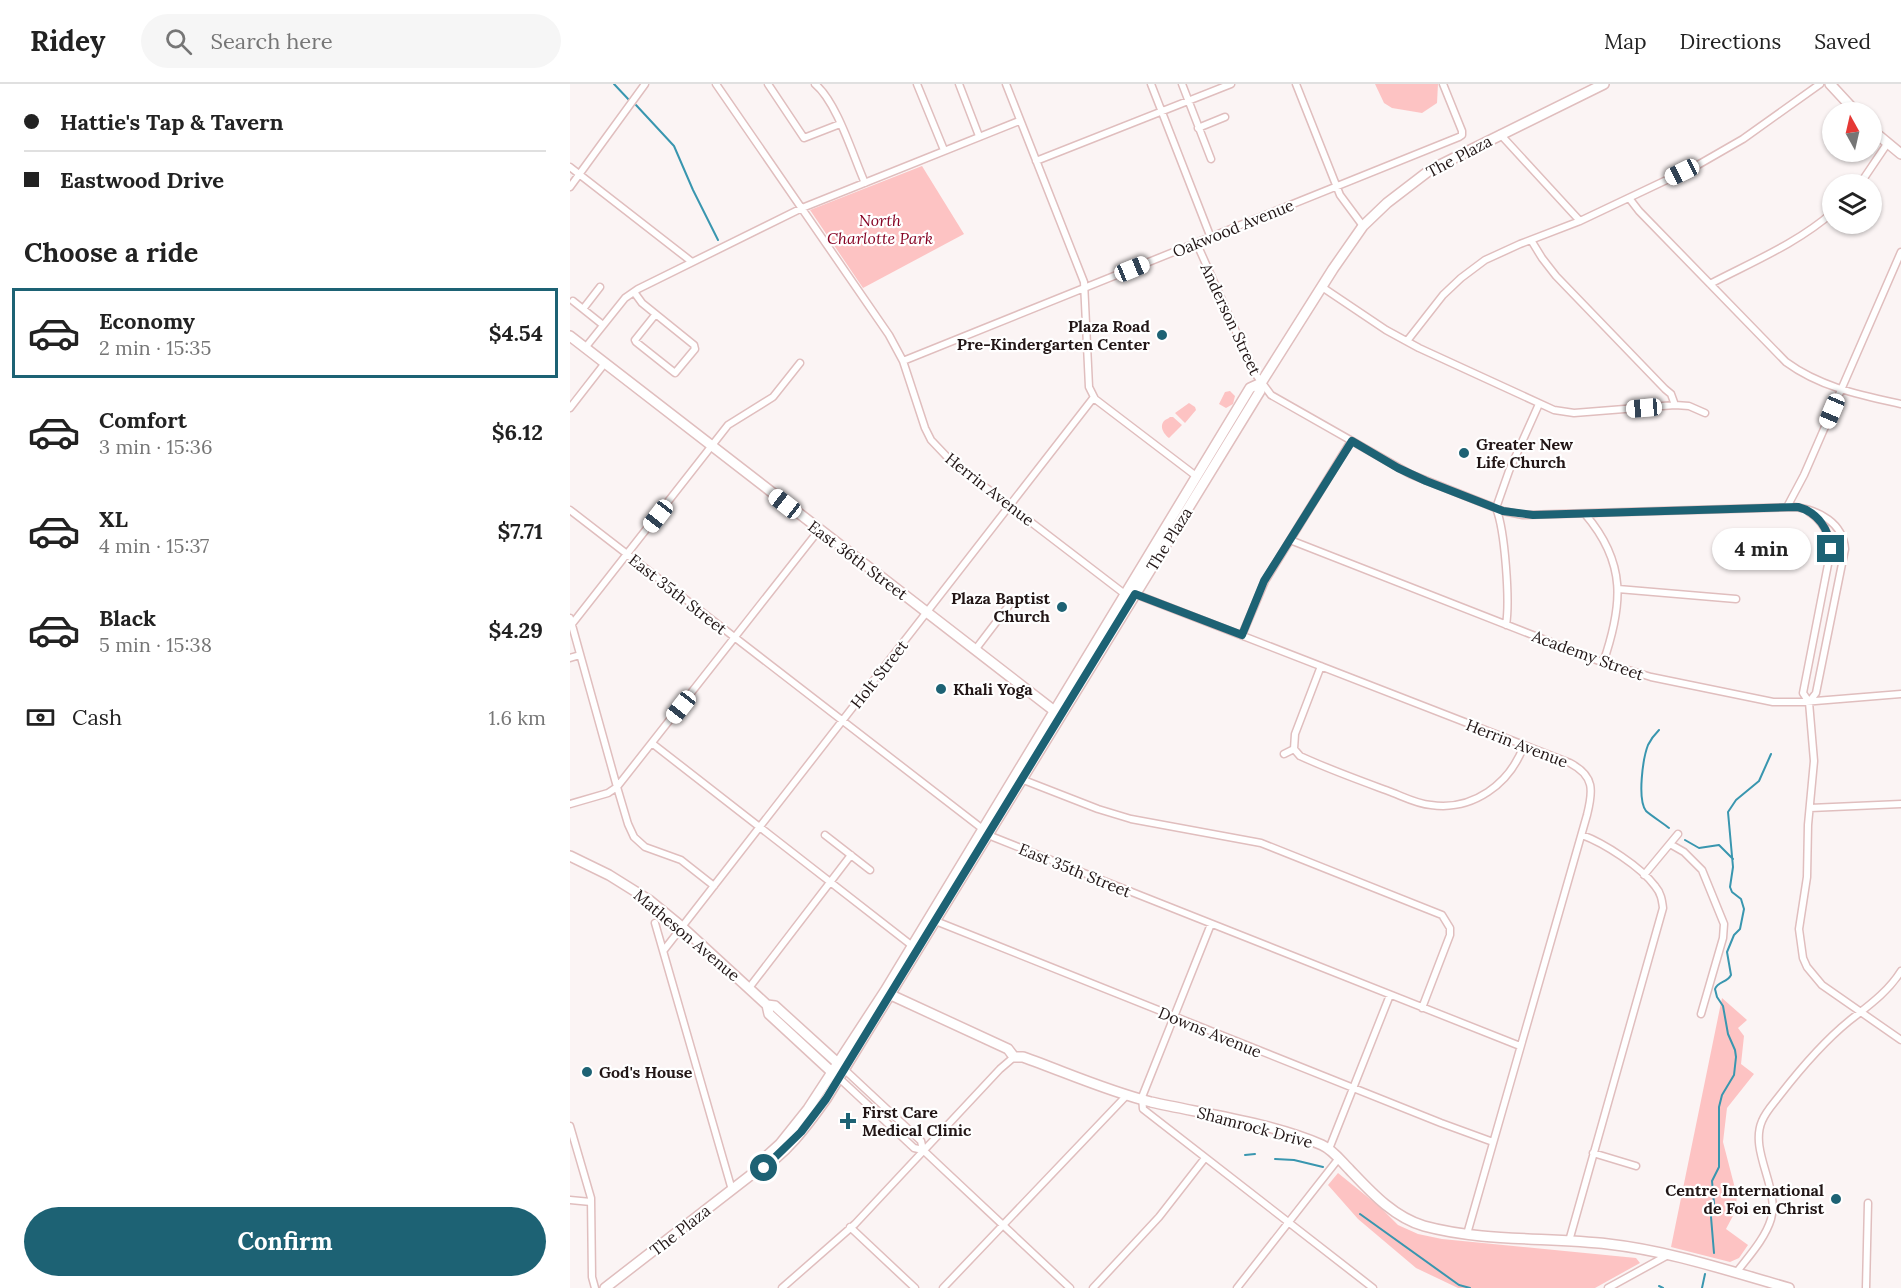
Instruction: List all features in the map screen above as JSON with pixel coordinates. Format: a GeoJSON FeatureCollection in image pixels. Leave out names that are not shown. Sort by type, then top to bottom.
{"type":"FeatureCollection","features":[{"type":"Feature","properties":{"kind":"main road","name":"The Plaza"},"geometry":{"type":"LineString","coordinates":[[839,1071],[1130,594],[1260,391],[1261,383],[1363,226],[1400,191],[1430,170],[1604,84]]}},
{"type":"Feature","properties":{"kind":"main road"},"geometry":{"type":"LineString","coordinates":[[1830,84],[1847,102]]}},
{"type":"Feature","properties":{"kind":"main road"},"geometry":{"type":"LineString","coordinates":[[1882,139],[1901,154]]}},
{"type":"Feature","properties":{"kind":"main road","name":"East 36th Street"},"geometry":{"type":"LineString","coordinates":[[570,336],[1057,714]]}},
{"type":"Feature","properties":{"kind":"main road","name":"The Plaza"},"geometry":{"type":"LineString","coordinates":[[1130,594],[1250,388],[1261,383]]}},
{"type":"Feature","properties":{"kind":"main road","name":"Matheson Avenue"},"geometry":{"type":"LineString","coordinates":[[570,856],[629,886],[682,927],[767,1005],[775,1006],[839,1071]]}},
{"type":"Feature","properties":{"kind":"main road","name":"The Plaza"},"geometry":{"type":"LineString","coordinates":[[605,1288],[756,1172],[759,1163],[796,1126],[839,1071],[891,995],[916,948]]}},
{"type":"Feature","properties":{"kind":"main road","name":"Shamrock Drive"},"geometry":{"type":"LineString","coordinates":[[891,995],[1008,1049],[1014,1057],[1023,1057],[1141,1099],[1281,1131],[1312,1141],[1329,1149],[1384,1203],[1403,1217],[1420,1225],[1467,1234],[1610,1244],[1668,1255],[1789,1288]]}},
{"type":"Feature","properties":{"kind":"street"},"geometry":{"type":"LineString","coordinates":[[570,187],[645,84]]}},
{"type":"Feature","properties":{"kind":"street","name":"Herrin Avenue"},"geometry":{"type":"LineString","coordinates":[[716,84],[889,334],[903,361],[922,421],[931,440],[950,459],[1130,594],[1242,635],[1570,763],[1588,777],[1592,796],[1582,835],[1467,1234]]}},
{"type":"Feature","properties":{"kind":"street"},"geometry":{"type":"LineString","coordinates":[[768,84],[804,138],[840,124]]}},
{"type":"Feature","properties":{"kind":"street"},"geometry":{"type":"LineString","coordinates":[[815,84],[821,87],[840,124],[864,183]]}},
{"type":"Feature","properties":{"kind":"street"},"geometry":{"type":"LineString","coordinates":[[917,84],[944,150]]}},
{"type":"Feature","properties":{"kind":"street"},"geometry":{"type":"LineString","coordinates":[[959,84],[979,136]]}},
{"type":"Feature","properties":{"kind":"street"},"geometry":{"type":"LineString","coordinates":[[1006,84],[1085,288],[1089,387],[1094,397],[1197,476]]}},
{"type":"Feature","properties":{"kind":"street","name":"Anderson Street"},"geometry":{"type":"LineString","coordinates":[[1151,84],[1211,238]]}},
{"type":"Feature","properties":{"kind":"street"},"geometry":{"type":"LineString","coordinates":[[1182,84],[1211,159]]}},
{"type":"Feature","properties":{"kind":"street"},"geometry":{"type":"LineString","coordinates":[[1036,161],[1230,84]]}},
{"type":"Feature","properties":{"kind":"street"},"geometry":{"type":"LineString","coordinates":[[1296,84],[1340,195],[1363,226]]}},
{"type":"Feature","properties":{"kind":"street","name":"Oakwood Avenue"},"geometry":{"type":"LineString","coordinates":[[903,361],[1462,135],[1443,84]]}},
{"type":"Feature","properties":{"kind":"street"},"geometry":{"type":"LineString","coordinates":[[1407,341],[1436,303],[1461,278],[1497,253],[1580,221],[1696,166],[1742,140],[1820,84]]}},
{"type":"Feature","properties":{"kind":"street"},"geometry":{"type":"LineString","coordinates":[[1198,128],[1225,117]]}},
{"type":"Feature","properties":{"kind":"street"},"geometry":{"type":"LineString","coordinates":[[585,348],[625,298],[634,292],[802,208],[1019,121]]}},
{"type":"Feature","properties":{"kind":"street"},"geometry":{"type":"LineString","coordinates":[[1500,134],[1580,221]]}},
{"type":"Feature","properties":{"kind":"street"},"geometry":{"type":"LineString","coordinates":[[1867,174],[1887,144]]}},
{"type":"Feature","properties":{"kind":"street"},"geometry":{"type":"LineString","coordinates":[[570,167],[692,262]]}},
{"type":"Feature","properties":{"kind":"street"},"geometry":{"type":"LineString","coordinates":[[1629,198],[1786,362],[1813,379],[1841,390],[1901,404]]}},
{"type":"Feature","properties":{"kind":"street"},"geometry":{"type":"LineString","coordinates":[[1710,284],[1796,239],[1822,222]]}},
{"type":"Feature","properties":{"kind":"street"},"geometry":{"type":"LineString","coordinates":[[1532,240],[1556,276],[1671,394],[1675,405]]}},
{"type":"Feature","properties":{"kind":"street","name":"Anderson Street"},"geometry":{"type":"LineString","coordinates":[[1197,244],[1254,372],[1271,395],[1410,474],[1496,508],[1523,515],[1802,508]]}},
{"type":"Feature","properties":{"kind":"street"},"geometry":{"type":"LineString","coordinates":[[1787,507],[1804,474],[1901,252]]}},
{"type":"Feature","properties":{"kind":"street"},"geometry":{"type":"LineString","coordinates":[[583,309],[600,287]]}},
{"type":"Feature","properties":{"kind":"street"},"geometry":{"type":"LineString","coordinates":[[1322,287],[1407,341],[1554,410],[1572,413],[1675,405],[1689,406],[1705,413]]}},
{"type":"Feature","properties":{"kind":"street"},"geometry":{"type":"LineString","coordinates":[[634,292],[655,315],[694,345],[695,349],[675,373],[635,340],[655,315]]}},
{"type":"Feature","properties":{"kind":"street"},"geometry":{"type":"LineString","coordinates":[[573,302],[603,325]]}},
{"type":"Feature","properties":{"kind":"street"},"geometry":{"type":"LineString","coordinates":[[570,408],[605,363]]}},
{"type":"Feature","properties":{"kind":"street"},"geometry":{"type":"LineString","coordinates":[[714,886],[681,860],[639,843],[628,824],[571,621],[628,554],[728,425],[773,397],[800,363]]}},
{"type":"Feature","properties":{"kind":"street","name":"Holt Street"},"geometry":{"type":"LineString","coordinates":[[664,950],[1094,397]]}},
{"type":"Feature","properties":{"kind":"street"},"geometry":{"type":"LineString","coordinates":[[1506,625],[1507,599],[1501,522],[1496,508],[1509,471],[1539,404]]}},
{"type":"Feature","properties":{"kind":"street"},"geometry":{"type":"LineString","coordinates":[[1242,635],[1264,581],[1352,441]]}},
{"type":"Feature","properties":{"kind":"street"},"geometry":{"type":"LineString","coordinates":[[1802,508],[1814,511],[1833,523],[1841,534],[1845,549],[1816,693],[1809,702]]}},
{"type":"Feature","properties":{"kind":"street"},"geometry":{"type":"LineString","coordinates":[[1802,508],[1815,515],[1821,522],[1831,549],[1803,693],[1809,702],[1814,761],[1807,877],[1799,929],[1802,955],[1807,967],[1822,985],[1901,1040]]}},
{"type":"Feature","properties":{"kind":"street","name":"East 35th Street"},"geometry":{"type":"LineString","coordinates":[[570,510],[842,721],[986,831],[1004,842],[1520,1046]]}},
{"type":"Feature","properties":{"kind":"street"},"geometry":{"type":"LineString","coordinates":[[1585,514],[1609,550],[1618,589],[1617,618],[1604,663]]}},
{"type":"Feature","properties":{"kind":"street"},"geometry":{"type":"LineString","coordinates":[[570,804],[608,793],[617,787],[819,530]]}},
{"type":"Feature","properties":{"kind":"street","name":"Academy Street"},"geometry":{"type":"LineString","coordinates":[[1290,540],[1604,663],[1647,676],[1760,700],[1788,703],[1901,694]]}},
{"type":"Feature","properties":{"kind":"street"},"geometry":{"type":"LineString","coordinates":[[1618,589],[1736,599]]}},
{"type":"Feature","properties":{"kind":"street"},"geometry":{"type":"LineString","coordinates":[[975,650],[1010,604]]}},
{"type":"Feature","properties":{"kind":"street"},"geometry":{"type":"LineString","coordinates":[[570,658],[580,655]]}},
{"type":"Feature","properties":{"kind":"street"},"geometry":{"type":"LineString","coordinates":[[1321,666],[1295,734],[1294,749],[1300,756],[1372,785],[1422,803],[1440,806],[1472,800],[1492,790],[1512,769],[1524,745]]}},
{"type":"Feature","properties":{"kind":"street"},"geometry":{"type":"LineString","coordinates":[[653,744],[916,948]]}},
{"type":"Feature","properties":{"kind":"street"},"geometry":{"type":"LineString","coordinates":[[1284,754],[1294,749]]}},
{"type":"Feature","properties":{"kind":"street"},"geometry":{"type":"LineString","coordinates":[[1018,778],[1098,809],[1131,819],[1261,843],[1442,915],[1447,921],[1450,935],[1422,1008]]}},
{"type":"Feature","properties":{"kind":"street"},"geometry":{"type":"LineString","coordinates":[[1810,808],[1901,804]]}},
{"type":"Feature","properties":{"kind":"street"},"geometry":{"type":"LineString","coordinates":[[1644,875],[1678,834]]}},
{"type":"Feature","properties":{"kind":"street"},"geometry":{"type":"LineString","coordinates":[[825,835],[870,870]]}},
{"type":"Feature","properties":{"kind":"street"},"geometry":{"type":"LineString","coordinates":[[1569,1241],[1662,915],[1660,894],[1655,885],[1601,842],[1582,835]]}},
{"type":"Feature","properties":{"kind":"street"},"geometry":{"type":"LineString","coordinates":[[1670,844],[1684,852],[1702,870],[1724,924],[1724,938],[1701,1014]]}},
{"type":"Feature","properties":{"kind":"street"},"geometry":{"type":"LineString","coordinates":[[749,988],[851,855]]}},
{"type":"Feature","properties":{"kind":"street","name":"Downs Avenue"},"geometry":{"type":"LineString","coordinates":[[933,920],[1492,1142]]}},
{"type":"Feature","properties":{"kind":"street"},"geometry":{"type":"LineString","coordinates":[[655,923],[732,1190]]}},
{"type":"Feature","properties":{"kind":"street"},"geometry":{"type":"LineString","coordinates":[[1210,924],[1141,1099],[1146,1112],[1373,1288]]}},
{"type":"Feature","properties":{"kind":"street"},"geometry":{"type":"LineString","coordinates":[[1737,1273],[1766,1231],[1772,1214],[1772,1196],[1759,1139],[1763,1119],[1815,1052],[1878,998],[1901,971]]}},
{"type":"Feature","properties":{"kind":"street"},"geometry":{"type":"LineString","coordinates":[[1329,1149],[1390,995]]}},
{"type":"Feature","properties":{"kind":"street"},"geometry":{"type":"LineString","coordinates":[[782,1288],[850,1227],[1014,1057]]}},
{"type":"Feature","properties":{"kind":"street","name":"Matheson Avenue"},"geometry":{"type":"LineString","coordinates":[[839,1071],[921,1141],[923,1150],[1070,1288]]}},
{"type":"Feature","properties":{"kind":"street"},"geometry":{"type":"LineString","coordinates":[[943,1288],[1127,1095]]}},
{"type":"Feature","properties":{"kind":"street"},"geometry":{"type":"LineString","coordinates":[[570,1126],[591,1202],[592,1277],[595,1288]]}},
{"type":"Feature","properties":{"kind":"street"},"geometry":{"type":"LineString","coordinates":[[1593,1153],[1636,1166]]}},
{"type":"Feature","properties":{"kind":"street"},"geometry":{"type":"LineString","coordinates":[[1093,1288],[1159,1217],[1205,1158]]}},
{"type":"Feature","properties":{"kind":"street"},"geometry":{"type":"LineString","coordinates":[[1237,1288],[1339,1158]]}},
{"type":"Feature","properties":{"kind":"street"},"geometry":{"type":"LineString","coordinates":[[570,1200],[591,1202]]}},
{"type":"Feature","properties":{"kind":"street"},"geometry":{"type":"LineString","coordinates":[[1866,1288],[1868,1203]]}},
{"type":"Feature","properties":{"kind":"street"},"geometry":{"type":"LineString","coordinates":[[850,1227],[915,1288]]}},
{"type":"Feature","properties":{"kind":"street"},"geometry":{"type":"LineString","coordinates":[[1608,1288],[1668,1255]]}},
{"type":"Feature","properties":{"kind":"green space"},"geometry":{"type":"Polygon","coordinates":[[[1375,84],[1438,84],[1437,103],[1422,113],[1392,108],[1384,103],[1375,84]]]}},
{"type":"Feature","properties":{"kind":"green space","name":"North Charlotte Park"},"geometry":{"type":"Polygon","coordinates":[[[922,166],[964,234],[863,288],[810,210],[922,166]]]}},
{"type":"Feature","properties":{"kind":"green space"},"geometry":{"type":"Polygon","coordinates":[[[1230,391],[1235,396],[1233,404],[1226,408],[1219,404],[1225,392],[1230,391]]]}},
{"type":"Feature","properties":{"kind":"green space"},"geometry":{"type":"Polygon","coordinates":[[[1189,403],[1196,410],[1185,423],[1175,413],[1189,403]]]}},
{"type":"Feature","properties":{"kind":"green space"},"geometry":{"type":"Polygon","coordinates":[[[1170,417],[1182,425],[1169,438],[1162,426],[1164,421],[1170,417]]]}},
{"type":"Feature","properties":{"kind":"green space"},"geometry":{"type":"Polygon","coordinates":[[[1722,998],[1747,1020],[1738,1028],[1744,1036],[1741,1064],[1754,1074],[1727,1108],[1723,1142],[1737,1196],[1735,1212],[1726,1229],[1748,1245],[1739,1258],[1730,1262],[1671,1247],[1722,998]]]}},
{"type":"Feature","properties":{"kind":"green space"},"geometry":{"type":"Polygon","coordinates":[[[1338,1173],[1380,1207],[1398,1225],[1418,1234],[1442,1239],[1636,1258],[1640,1263],[1595,1288],[1458,1288],[1416,1268],[1358,1219],[1328,1185],[1338,1173]]]}},
{"type":"Feature","properties":{"kind":"waterway"},"geometry":{"type":"LineString","coordinates":[[614,84],[630,101]]}},
{"type":"Feature","properties":{"kind":"waterway"},"geometry":{"type":"LineString","coordinates":[[636,105],[674,146],[718,240]]}},
{"type":"Feature","properties":{"kind":"waterway"},"geometry":{"type":"LineString","coordinates":[[1659,730],[1650,741],[1646,751],[1642,797],[1646,811],[1669,828]]}},
{"type":"Feature","properties":{"kind":"waterway"},"geometry":{"type":"LineString","coordinates":[[1714,1253],[1711,1217],[1714,1203],[1712,1181],[1719,1167],[1719,1107],[1722,1095],[1734,1075],[1736,1057],[1728,1034],[1723,1006],[1715,989],[1731,975],[1727,952],[1734,935],[1740,929],[1744,909],[1741,899],[1732,892],[1730,887],[1733,867],[1728,812],[1736,800],[1759,781],[1771,754]]}},
{"type":"Feature","properties":{"kind":"waterway"},"geometry":{"type":"LineString","coordinates":[[1685,840],[1699,848],[1719,845],[1733,859]]}},
{"type":"Feature","properties":{"kind":"waterway"},"geometry":{"type":"LineString","coordinates":[[1245,1155],[1255,1154]]}},
{"type":"Feature","properties":{"kind":"waterway"},"geometry":{"type":"LineString","coordinates":[[1275,1159],[1294,1160],[1323,1167]]}},
{"type":"Feature","properties":{"kind":"waterway"},"geometry":{"type":"LineString","coordinates":[[1360,1214],[1459,1285],[1470,1288]]}},
{"type":"Feature","properties":{"kind":"waterway"},"geometry":{"type":"LineString","coordinates":[[1702,1288],[1705,1274]]}},
{"type":"Feature","properties":{"kind":"waterway"},"geometry":{"type":"LineString","coordinates":[[1659,1286],[1663,1288]]}},
{"type":"Feature","properties":{"kind":"place","name":"Plaza Road Pre-Kindergarten Center"},"geometry":{"type":"Point","coordinates":[1162,335]}},
{"type":"Feature","properties":{"kind":"place","name":"Greater New Life Church"},"geometry":{"type":"Point","coordinates":[1464,453]}},
{"type":"Feature","properties":{"kind":"place","name":"Plaza Baptist Church"},"geometry":{"type":"Point","coordinates":[1062,607]}},
{"type":"Feature","properties":{"kind":"place","name":"Khali Yoga"},"geometry":{"type":"Point","coordinates":[941,689]}},
{"type":"Feature","properties":{"kind":"place","name":"God's House"},"geometry":{"type":"Point","coordinates":[587,1072]}},
{"type":"Feature","properties":{"kind":"place","name":"First Care Medical Clinic"},"geometry":{"type":"Point","coordinates":[848,1121]}},
{"type":"Feature","properties":{"kind":"place","name":"Centre International de Foi en Christ"},"geometry":{"type":"Point","coordinates":[1836,1199]}},
{"type":"Feature","properties":{"kind":"route"},"geometry":{"type":"LineString","coordinates":[[764,1168],[801,1132],[826,1099],[1135,594],[1242,635],[1264,581],[1352,441],[1410,474],[1509,513],[1533,515],[1798,507],[1815,515],[1821,522],[1831,549]]}}]}
